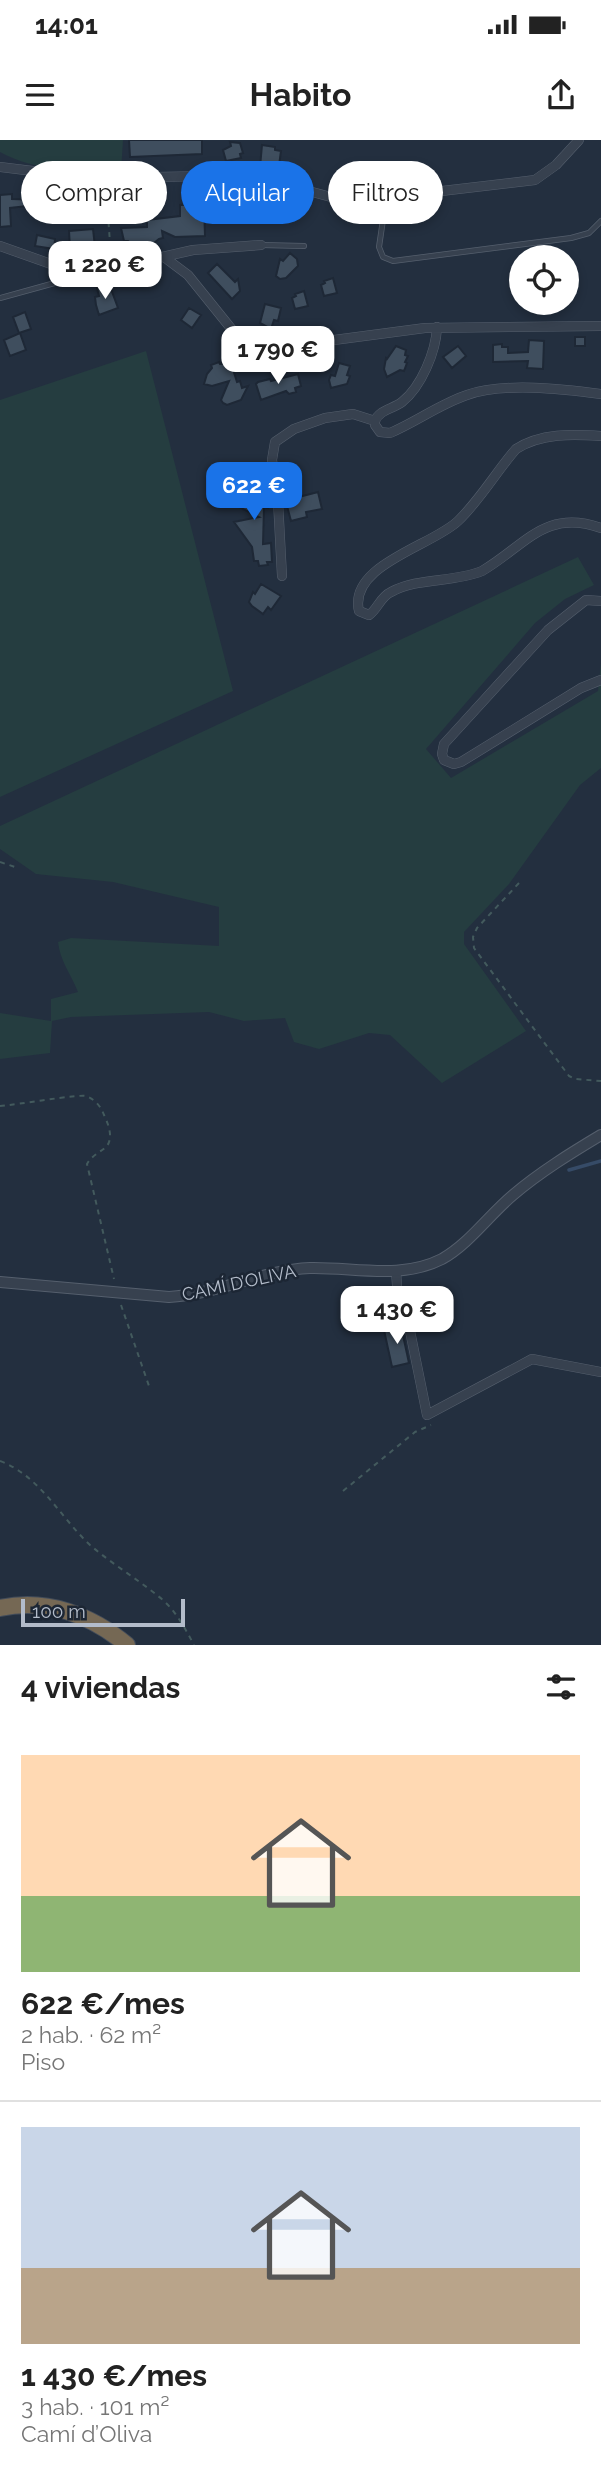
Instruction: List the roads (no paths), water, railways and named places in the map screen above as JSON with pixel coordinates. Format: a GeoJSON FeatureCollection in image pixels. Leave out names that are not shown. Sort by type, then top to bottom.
{"type":"FeatureCollection","features":[{"type":"Feature","properties":{"kind":"highway"},"geometry":{"type":"LineString","coordinates":[[0,1608],[34,1605],[62,1609],[102,1626],[127,1645]]}},
{"type":"Feature","properties":{"kind":"street"},"geometry":{"type":"LineString","coordinates":[[443,191],[535,180],[556,165],[579,140]]}},
{"type":"Feature","properties":{"kind":"street"},"geometry":{"type":"LineString","coordinates":[[0,158],[17,169]]}},
{"type":"Feature","properties":{"kind":"street"},"geometry":{"type":"LineString","coordinates":[[0,167],[66,176],[113,178],[213,176],[290,186],[328,196]]}},
{"type":"Feature","properties":{"kind":"street"},"geometry":{"type":"LineString","coordinates":[[0,246],[82,275],[209,247],[261,245]]}},
{"type":"Feature","properties":{"kind":"street"},"geometry":{"type":"LineString","coordinates":[[164,257],[188,275],[246,347],[258,355],[273,355],[350,337],[437,327],[601,326]]}},
{"type":"Feature","properties":{"kind":"street"},"geometry":{"type":"LineString","coordinates":[[437,327],[435,346],[415,388],[402,402],[380,413],[375,421],[380,432],[390,433],[458,398],[476,392],[541,388],[601,394]]}},
{"type":"Feature","properties":{"kind":"street"},"geometry":{"type":"LineString","coordinates":[[282,576],[278,501],[272,460],[275,442],[294,429],[325,418],[353,414],[375,421]]}},
{"type":"Feature","properties":{"kind":"street"},"geometry":{"type":"LineString","coordinates":[[601,436],[569,435],[545,438],[526,442],[516,449],[458,521],[372,574],[360,597],[359,611],[369,615],[384,596],[400,588],[471,576],[545,527],[574,521],[601,527]]}},
{"type":"Feature","properties":{"kind":"street"},"geometry":{"type":"LineString","coordinates":[[601,601],[586,600],[548,630],[444,744],[444,760],[454,764],[461,762],[581,688],[601,680]]}},
{"type":"Feature","properties":{"kind":"street","name":"CAMÍ D’OLIVA"},"geometry":{"type":"LineString","coordinates":[[0,1282],[169,1297],[196,1294],[300,1269],[396,1271],[425,1266],[453,1252],[513,1194],[553,1164],[601,1135]]}},
{"type":"Feature","properties":{"kind":"street"},"geometry":{"type":"LineString","coordinates":[[396,1271],[398,1300],[409,1326],[427,1415],[532,1359],[601,1372]]}},
{"type":"Feature","properties":{"kind":"lane"},"geometry":{"type":"LineString","coordinates":[[382,224],[379,247],[383,257],[393,261],[571,238],[589,233],[601,221]]}},
{"type":"Feature","properties":{"kind":"lane"},"geometry":{"type":"LineString","coordinates":[[261,245],[304,246]]}},
{"type":"Feature","properties":{"kind":"lane"},"geometry":{"type":"LineString","coordinates":[[0,298],[82,275]]}},
{"type":"Feature","properties":{"kind":"waterway"},"geometry":{"type":"LineString","coordinates":[[569,1170],[601,1161]]}}]}
